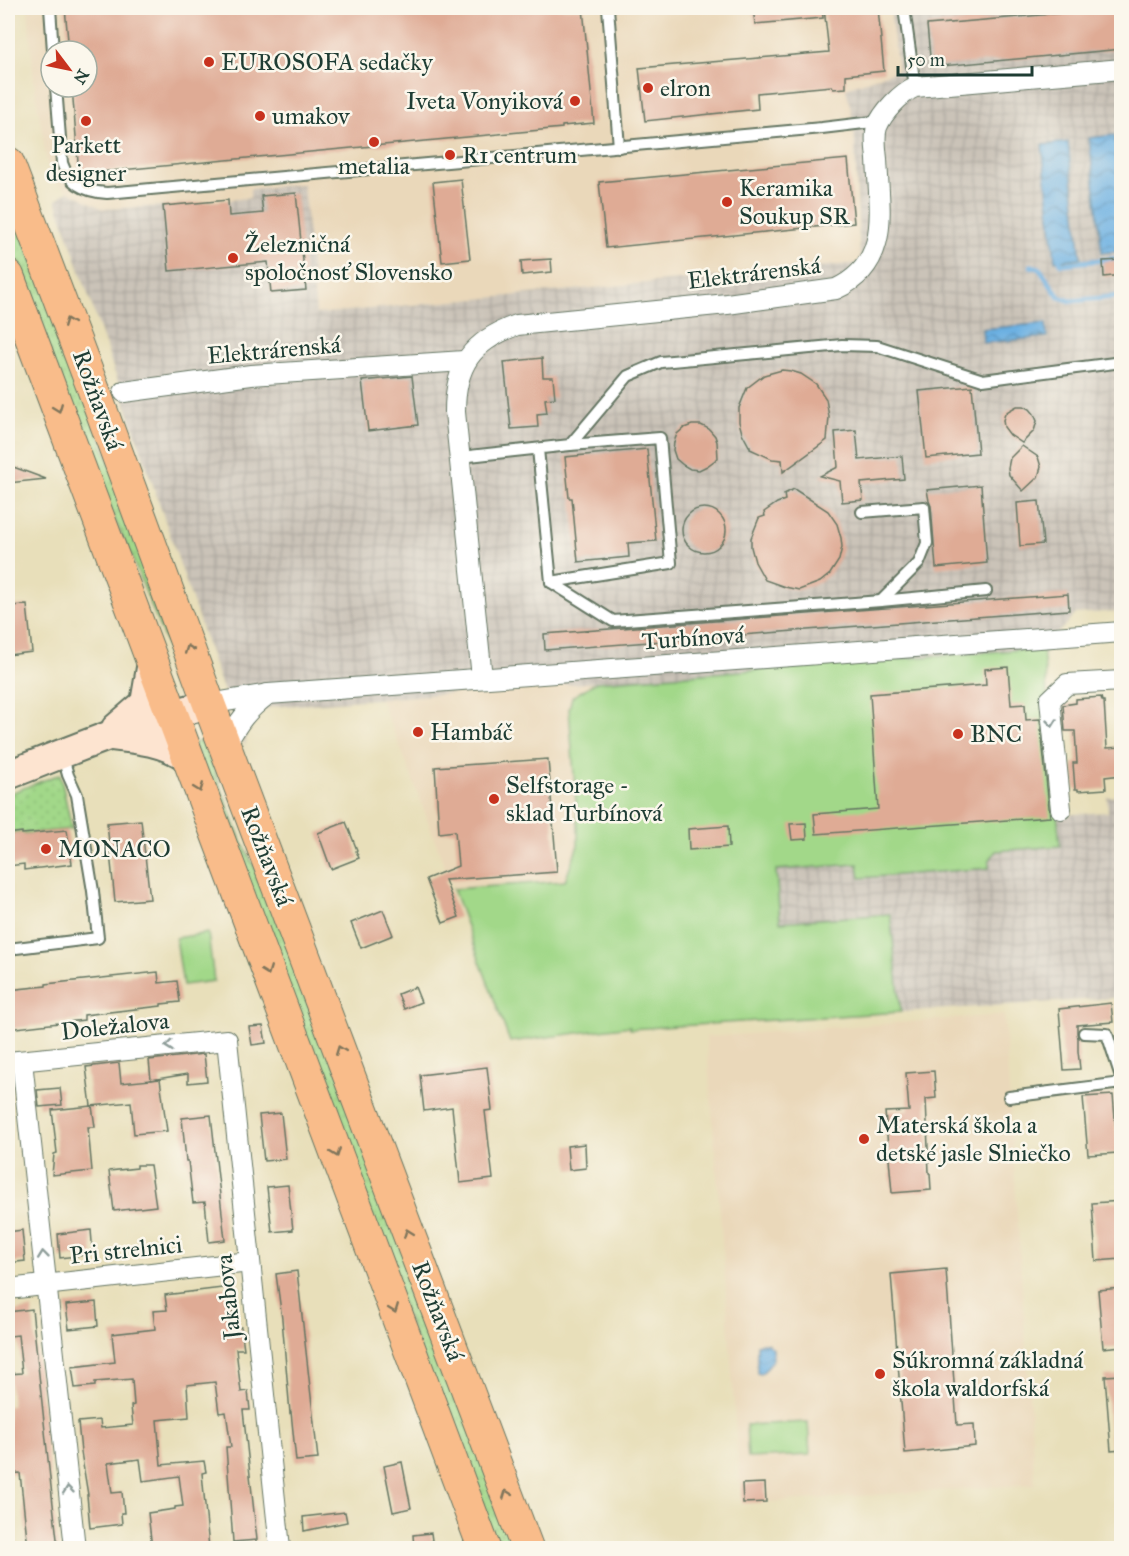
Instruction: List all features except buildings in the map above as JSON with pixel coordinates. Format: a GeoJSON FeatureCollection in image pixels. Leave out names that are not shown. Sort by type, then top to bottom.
{"type":"FeatureCollection","features":[{"type":"Feature","properties":{"kind":"main road","name":"Rožňavská"},"geometry":{"type":"LineString","coordinates":[[8,163],[209,704],[300,933],[527,1548]]}},
{"type":"Feature","properties":{"kind":"main road","name":"Rožňavská"},"geometry":{"type":"LineString","coordinates":[[8,276],[484,1548]]}},
{"type":"Feature","properties":{"kind":"street"},"geometry":{"type":"LineString","coordinates":[[881,121],[895,102],[915,87],[1122,69]]}},
{"type":"Feature","properties":{"kind":"street","name":"Elektrárenská"},"geometry":{"type":"LineString","coordinates":[[124,392],[251,375],[464,362],[476,348],[488,339],[502,330],[517,325],[727,304],[831,290],[843,286],[871,258],[878,238],[880,224],[876,139],[881,121]]}},
{"type":"Feature","properties":{"kind":"street"},"geometry":{"type":"LineString","coordinates":[[464,362],[455,399],[482,678]]}},
{"type":"Feature","properties":{"kind":"street","name":"Turbínová"},"geometry":{"type":"LineString","coordinates":[[209,704],[268,694],[1122,632]]}},
{"type":"Feature","properties":{"kind":"street"},"geometry":{"type":"LineString","coordinates":[[107,735],[145,702],[152,662]]}},
{"type":"Feature","properties":{"kind":"street"},"geometry":{"type":"LineString","coordinates":[[1061,809],[1050,700],[1067,684],[1122,681]]}},
{"type":"Feature","properties":{"kind":"street"},"geometry":{"type":"LineString","coordinates":[[225,746],[239,721],[252,706],[268,694]]}},
{"type":"Feature","properties":{"kind":"street"},"geometry":{"type":"LineString","coordinates":[[8,775],[107,735],[209,704]]}},
{"type":"Feature","properties":{"kind":"street"},"geometry":{"type":"LineString","coordinates":[[107,735],[161,744],[187,757]]}},
{"type":"Feature","properties":{"kind":"street","name":"Doležalova"},"geometry":{"type":"LineString","coordinates":[[15,1062],[227,1040]]}},
{"type":"Feature","properties":{"kind":"street","name":"Jakabova"},"geometry":{"type":"LineString","coordinates":[[227,1040],[280,1548]]}},
{"type":"Feature","properties":{"kind":"street"},"geometry":{"type":"LineString","coordinates":[[15,1062],[46,1285],[75,1548]]}},
{"type":"Feature","properties":{"kind":"street","name":"Pri strelnici"},"geometry":{"type":"LineString","coordinates":[[8,1289],[250,1262]]}},
{"type":"Feature","properties":{"kind":"lane"},"geometry":{"type":"LineString","coordinates":[[50,8],[52,39]]}},
{"type":"Feature","properties":{"kind":"lane"},"geometry":{"type":"LineString","coordinates":[[608,8],[619,147]]}},
{"type":"Feature","properties":{"kind":"lane"},"geometry":{"type":"LineString","coordinates":[[904,8],[915,87]]}},
{"type":"Feature","properties":{"kind":"lane"},"geometry":{"type":"LineString","coordinates":[[57,99],[62,163],[65,171],[70,179],[81,188],[106,193],[881,121]]}},
{"type":"Feature","properties":{"kind":"lane"},"geometry":{"type":"LineString","coordinates":[[570,445],[628,376],[661,362],[842,345],[877,346],[983,380],[1122,362]]}},
{"type":"Feature","properties":{"kind":"lane"},"geometry":{"type":"LineString","coordinates":[[460,457],[660,438],[671,563],[551,582]]}},
{"type":"Feature","properties":{"kind":"lane"},"geometry":{"type":"LineString","coordinates":[[538,449],[551,582]]}},
{"type":"Feature","properties":{"kind":"lane"},"geometry":{"type":"LineString","coordinates":[[862,512],[924,507],[927,543],[920,563],[881,601]]}},
{"type":"Feature","properties":{"kind":"lane"},"geometry":{"type":"LineString","coordinates":[[551,582],[613,621],[986,591]]}},
{"type":"Feature","properties":{"kind":"lane"},"geometry":{"type":"LineString","coordinates":[[8,949],[98,938],[93,891],[77,795],[62,754]]}},
{"type":"Feature","properties":{"kind":"lane"},"geometry":{"type":"LineString","coordinates":[[1010,1097],[1122,1081],[1107,1034],[1084,1033]]}},
{"type":"Feature","properties":{"kind":"shaded area","name":"R1 centrum"},"geometry":{"type":"Polygon","coordinates":[[[28,8],[890,8],[898,70],[852,113],[860,263],[315,314],[311,273],[251,189],[251,198],[103,209],[68,191],[49,176],[34,81],[28,8]]]}},
{"type":"Feature","properties":{"kind":"shaded area"},"geometry":{"type":"Polygon","coordinates":[[[890,8],[1121,8],[1121,611],[1076,614],[1043,648],[271,707],[256,715],[247,726],[245,746],[217,673],[56,200],[68,191],[103,209],[163,206],[250,198],[250,189],[303,184],[316,314],[860,263],[854,124],[846,88],[898,70],[890,8]]]}},
{"type":"Feature","properties":{"kind":"shaded area"},"geometry":{"type":"Polygon","coordinates":[[[596,682],[572,697],[569,709],[578,845],[565,881],[453,889],[405,759],[380,699],[596,682]]]}},
{"type":"Feature","properties":{"kind":"shaded area"},"geometry":{"type":"Polygon","coordinates":[[[1121,796],[1121,1005],[1117,1005],[1115,998],[901,1012],[890,914],[779,922],[776,869],[859,864],[861,878],[989,868],[989,861],[995,851],[1059,846],[1058,815],[1108,812],[1107,797],[1121,796]]]}},
{"type":"Feature","properties":{"kind":"shaded area"},"geometry":{"type":"Polygon","coordinates":[[[1004,1015],[1035,1484],[741,1504],[706,1037],[1004,1015]]]}},
{"type":"Feature","properties":{"kind":"green space"},"geometry":{"type":"Polygon","coordinates":[[[8,194],[186,665],[176,668],[131,555],[95,477],[8,245],[8,194]]]}},
{"type":"Feature","properties":{"kind":"green space"},"geometry":{"type":"Polygon","coordinates":[[[1043,648],[1060,846],[996,851],[989,861],[989,868],[860,878],[858,864],[776,870],[780,922],[890,914],[901,1012],[630,1029],[630,1026],[510,1042],[453,889],[565,881],[578,845],[569,709],[572,697],[596,682],[1043,648]]]}},
{"type":"Feature","properties":{"kind":"green space"},"geometry":{"type":"Polygon","coordinates":[[[203,741],[241,840],[278,914],[517,1548],[493,1548],[193,743],[203,741]]]}},
{"type":"Feature","properties":{"kind":"green space"},"geometry":{"type":"Polygon","coordinates":[[[60,774],[72,829],[8,834],[8,794],[60,774]]]}},
{"type":"Feature","properties":{"kind":"green space"},"geometry":{"type":"Polygon","coordinates":[[[208,933],[214,981],[183,985],[176,938],[208,933]]]}},
{"type":"Feature","properties":{"kind":"green space"},"geometry":{"type":"Polygon","coordinates":[[[808,1422],[810,1455],[748,1458],[746,1425],[808,1422]]]}},
{"type":"Feature","properties":{"kind":"water"},"geometry":{"type":"Polygon","coordinates":[[[1115,135],[1122,191],[1121,251],[1102,253],[1089,138],[1115,135]]]}},
{"type":"Feature","properties":{"kind":"water"},"geometry":{"type":"Polygon","coordinates":[[[1068,142],[1081,258],[1055,261],[1042,145],[1068,142]]]}},
{"type":"Feature","properties":{"kind":"water"},"geometry":{"type":"Polygon","coordinates":[[[1046,323],[1047,337],[983,343],[982,329],[1046,323]]]}},
{"type":"Feature","properties":{"kind":"water"},"geometry":{"type":"Polygon","coordinates":[[[767,1343],[773,1349],[773,1353],[772,1360],[760,1374],[757,1373],[757,1345],[767,1343]]]}},
{"type":"Feature","properties":{"kind":"waterway"},"geometry":{"type":"LineString","coordinates":[[1060,260],[1061,264],[1122,258]]}},
{"type":"Feature","properties":{"kind":"waterway"},"geometry":{"type":"LineString","coordinates":[[1031,266],[1039,268],[1059,297],[1071,301],[1122,296]]}},
{"type":"Feature","properties":{"kind":"place","name":"EUROSOFA sedačky"},"geometry":{"type":"Point","coordinates":[209,62]}},
{"type":"Feature","properties":{"kind":"place","name":"elron"},"geometry":{"type":"Point","coordinates":[648,88]}},
{"type":"Feature","properties":{"kind":"place","name":"Iveta Vonyiková"},"geometry":{"type":"Point","coordinates":[575,101]}},
{"type":"Feature","properties":{"kind":"place","name":"umakov"},"geometry":{"type":"Point","coordinates":[260,116]}},
{"type":"Feature","properties":{"kind":"place","name":"Parkett designer"},"geometry":{"type":"Point","coordinates":[86,121]}},
{"type":"Feature","properties":{"kind":"place","name":"metalia"},"geometry":{"type":"Point","coordinates":[374,142]}},
{"type":"Feature","properties":{"kind":"place","name":"R1 centrum"},"geometry":{"type":"Point","coordinates":[450,155]}},
{"type":"Feature","properties":{"kind":"place","name":"Keramika Soukup SR"},"geometry":{"type":"Point","coordinates":[727,202]}},
{"type":"Feature","properties":{"kind":"place","name":"Železničná spoločnosť Slovensko"},"geometry":{"type":"Point","coordinates":[233,258]}},
{"type":"Feature","properties":{"kind":"place","name":"Hambáč"},"geometry":{"type":"Point","coordinates":[418,732]}},
{"type":"Feature","properties":{"kind":"place","name":"BNC"},"geometry":{"type":"Point","coordinates":[958,734]}},
{"type":"Feature","properties":{"kind":"place","name":"Selfstorage - sklad Turbínová"},"geometry":{"type":"Point","coordinates":[494,799]}},
{"type":"Feature","properties":{"kind":"place","name":"MONACO"},"geometry":{"type":"Point","coordinates":[46,849]}},
{"type":"Feature","properties":{"kind":"place","name":"Materská škola a detské jasle Slniečko"},"geometry":{"type":"Point","coordinates":[864,1139]}},
{"type":"Feature","properties":{"kind":"place","name":"Súkromná základná škola waldorfská"},"geometry":{"type":"Point","coordinates":[880,1374]}}]}
